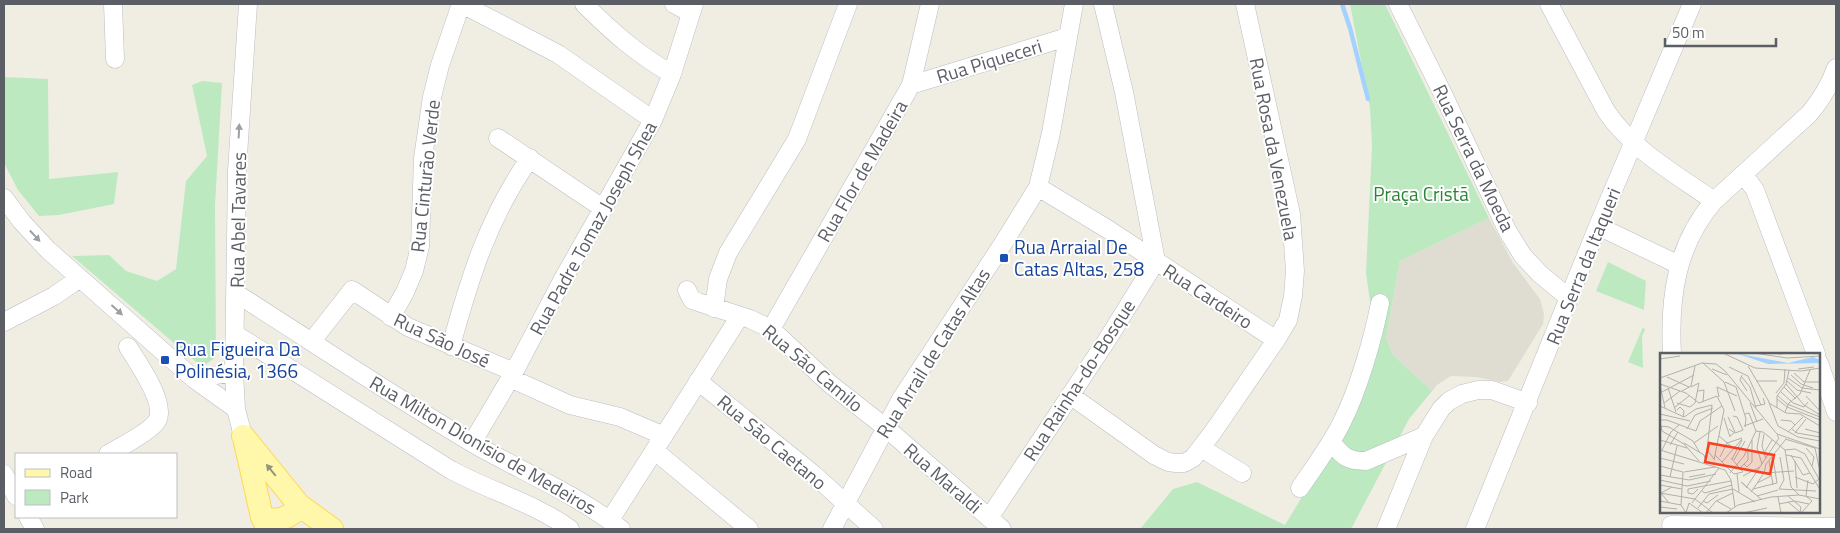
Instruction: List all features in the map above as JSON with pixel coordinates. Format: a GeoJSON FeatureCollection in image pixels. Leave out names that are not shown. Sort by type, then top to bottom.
{"type":"FeatureCollection","features":[{"type":"Feature","properties":{"kind":"main road","name":"Rua Abel Tavares"},"geometry":{"type":"LineString","coordinates":[[243,436],[299,505],[332,529]]}},
{"type":"Feature","properties":{"kind":"main road","name":"Rua Abel Tavares"},"geometry":{"type":"LineString","coordinates":[[243,436],[265,523]]}},
{"type":"Feature","properties":{"kind":"main road"},"geometry":{"type":"LineString","coordinates":[[265,523],[269,520],[286,517],[296,511],[299,505]]}},
{"type":"Feature","properties":{"kind":"street"},"geometry":{"type":"LineString","coordinates":[[113,4],[115,59]]}},
{"type":"Feature","properties":{"kind":"street"},"geometry":{"type":"LineString","coordinates":[[231,4],[247,10]]}},
{"type":"Feature","properties":{"kind":"street"},"geometry":{"type":"LineString","coordinates":[[462,4],[558,54],[653,120]]}},
{"type":"Feature","properties":{"kind":"street","name":"Rua Cinturão Verde"},"geometry":{"type":"LineString","coordinates":[[391,317],[414,271],[420,246],[424,158],[432,97],[440,65],[462,4]]}},
{"type":"Feature","properties":{"kind":"street"},"geometry":{"type":"LineString","coordinates":[[584,4],[628,46],[672,74]]}},
{"type":"Feature","properties":{"kind":"street"},"geometry":{"type":"LineString","coordinates":[[674,4],[692,9]]}},
{"type":"Feature","properties":{"kind":"street"},"geometry":{"type":"LineString","coordinates":[[714,308],[721,269],[728,254],[795,144],[848,4]]}},
{"type":"Feature","properties":{"kind":"street","name":"Rua Flor de Madeira"},"geometry":{"type":"LineString","coordinates":[[771,329],[911,85],[930,4]]}},
{"type":"Feature","properties":{"kind":"street","name":"Rua Arrail de Catas Altas"},"geometry":{"type":"LineString","coordinates":[[832,529],[885,428],[928,356],[1004,242],[1038,186],[1051,133],[1074,4]]}},
{"type":"Feature","properties":{"kind":"street"},"geometry":{"type":"LineString","coordinates":[[1103,4],[1124,92],[1156,262]]}},
{"type":"Feature","properties":{"kind":"street","name":"Rua Rosa da Venezuela"},"geometry":{"type":"LineString","coordinates":[[1070,395],[1154,455],[1168,462],[1184,463],[1193,458],[1201,448],[1288,320],[1293,296],[1295,271],[1294,243],[1290,214],[1245,4]]}},
{"type":"Feature","properties":{"kind":"street","name":"Rua Serra da Moeda"},"geometry":{"type":"LineString","coordinates":[[1398,4],[1507,230],[1523,256],[1540,274],[1570,298]]}},
{"type":"Feature","properties":{"kind":"street"},"geometry":{"type":"LineString","coordinates":[[1549,4],[1606,111],[1616,126],[1633,144],[1714,201]]}},
{"type":"Feature","properties":{"kind":"street","name":"Rua Serra da Itaqueri"},"geometry":{"type":"LineString","coordinates":[[1475,529],[1528,403],[1598,226],[1692,4]]}},
{"type":"Feature","properties":{"kind":"street","name":"Rua Padre Tomaz Joseph Shea"},"geometry":{"type":"LineString","coordinates":[[472,443],[512,375],[653,120],[672,74],[692,9]]}},
{"type":"Feature","properties":{"kind":"street","name":"Rua Abel Tavares"},"geometry":{"type":"LineString","coordinates":[[243,436],[236,409],[234,372],[237,294],[237,171],[247,10]]}},
{"type":"Feature","properties":{"kind":"street","name":"Rua Piqueceri"},"geometry":{"type":"LineString","coordinates":[[911,85],[1067,37]]}},
{"type":"Feature","properties":{"kind":"street"},"geometry":{"type":"LineString","coordinates":[[1672,353],[1671,327],[1674,289],[1679,264],[1699,220],[1714,201],[1809,114],[1819,103],[1834,79]]}},
{"type":"Feature","properties":{"kind":"street"},"geometry":{"type":"LineString","coordinates":[[498,138],[604,209]]}},
{"type":"Feature","properties":{"kind":"street"},"geometry":{"type":"LineString","coordinates":[[451,346],[478,256],[507,193],[530,158]]}},
{"type":"Feature","properties":{"kind":"street"},"geometry":{"type":"LineString","coordinates":[[1744,174],[1755,190],[1816,353]]}},
{"type":"Feature","properties":{"kind":"street","name":"Rua Cardeiro"},"geometry":{"type":"LineString","coordinates":[[1038,186],[1276,340]]}},
{"type":"Feature","properties":{"kind":"street"},"geometry":{"type":"LineString","coordinates":[[4,198],[22,222],[48,250],[194,378],[236,409]]}},
{"type":"Feature","properties":{"kind":"street"},"geometry":{"type":"LineString","coordinates":[[1598,226],[1679,264]]}},
{"type":"Feature","properties":{"kind":"street","name":"Rua Rainha-do-Bosque"},"geometry":{"type":"LineString","coordinates":[[996,524],[1070,395],[1156,262]]}},
{"type":"Feature","properties":{"kind":"street"},"geometry":{"type":"LineString","coordinates":[[4,322],[54,296],[80,278]]}},
{"type":"Feature","properties":{"kind":"street","name":"Rua São José"},"geometry":{"type":"LineString","coordinates":[[312,341],[352,290],[408,327],[512,375],[570,405],[620,417],[664,436]]}},
{"type":"Feature","properties":{"kind":"street","name":"Rua São Camilo"},"geometry":{"type":"LineString","coordinates":[[687,290],[692,300],[740,316],[771,329],[823,378],[885,428]]}},
{"type":"Feature","properties":{"kind":"street","name":"Rua Milton Dionísio de Medeiros"},"geometry":{"type":"LineString","coordinates":[[237,294],[376,384],[472,443],[575,498],[616,525],[655,451],[740,316]]}},
{"type":"Feature","properties":{"kind":"street"},"geometry":{"type":"LineString","coordinates":[[1300,488],[1342,422],[1375,329],[1380,303]]}},
{"type":"Feature","properties":{"kind":"street"},"geometry":{"type":"LineString","coordinates":[[236,334],[451,470],[465,478],[527,504],[570,529]]}},
{"type":"Feature","properties":{"kind":"street"},"geometry":{"type":"LineString","coordinates":[[110,453],[157,422],[159,409],[155,394],[128,347]]}},
{"type":"Feature","properties":{"kind":"street"},"geometry":{"type":"LineString","coordinates":[[1820,366],[1836,412]]}},
{"type":"Feature","properties":{"kind":"street"},"geometry":{"type":"LineString","coordinates":[[194,378],[234,372]]}},
{"type":"Feature","properties":{"kind":"street","name":"Rua São Caetano"},"geometry":{"type":"LineString","coordinates":[[698,381],[814,474],[844,504],[874,529]]}},
{"type":"Feature","properties":{"kind":"street"},"geometry":{"type":"LineString","coordinates":[[1386,529],[1424,436],[1441,409],[1450,401],[1462,394],[1478,390],[1492,390],[1528,403]]}},
{"type":"Feature","properties":{"kind":"street","name":"Rua Maraldi"},"geometry":{"type":"LineString","coordinates":[[885,428],[996,524]]}},
{"type":"Feature","properties":{"kind":"street"},"geometry":{"type":"LineString","coordinates":[[1331,442],[1344,457],[1357,461],[1366,461],[1424,436]]}},
{"type":"Feature","properties":{"kind":"street"},"geometry":{"type":"LineString","coordinates":[[1201,448],[1242,473]]}},
{"type":"Feature","properties":{"kind":"street"},"geometry":{"type":"LineString","coordinates":[[655,451],[749,529]]}},
{"type":"Feature","properties":{"kind":"street"},"geometry":{"type":"LineString","coordinates":[[4,474],[15,494]]}},
{"type":"Feature","properties":{"kind":"street"},"geometry":{"type":"LineString","coordinates":[[29,518],[35,529]]}},
{"type":"Feature","properties":{"kind":"street"},"geometry":{"type":"LineString","coordinates":[[1671,522],[1836,526]]}},
{"type":"Feature","properties":{"kind":"shaded area"},"geometry":{"type":"Polygon","coordinates":[[[1489,218],[1513,263],[1540,299],[1544,314],[1543,324],[1508,381],[1500,382],[1476,377],[1451,376],[1437,385],[1432,391],[1393,355],[1386,338],[1400,261],[1489,218]]]}},
{"type":"Feature","properties":{"kind":"green space","name":"Praça Cristã"},"geometry":{"type":"Polygon","coordinates":[[[1350,4],[1385,4],[1489,218],[1400,261],[1386,338],[1393,355],[1432,391],[1409,419],[1351,529],[1140,529],[1173,489],[1197,482],[1285,525],[1355,409],[1377,353],[1373,348],[1372,316],[1366,273],[1372,146],[1370,108],[1350,4]]]}},
{"type":"Feature","properties":{"kind":"green space"},"geometry":{"type":"Polygon","coordinates":[[[4,77],[48,79],[49,179],[118,172],[114,204],[59,215],[39,216],[18,190],[4,163],[4,77]]]}},
{"type":"Feature","properties":{"kind":"green space"},"geometry":{"type":"Polygon","coordinates":[[[202,81],[222,83],[215,205],[216,357],[202,367],[72,256],[109,255],[126,271],[157,281],[176,269],[186,181],[207,156],[192,85],[202,81]]]}},
{"type":"Feature","properties":{"kind":"green space"},"geometry":{"type":"Polygon","coordinates":[[[1608,262],[1646,281],[1644,310],[1596,291],[1608,262]]]}},
{"type":"Feature","properties":{"kind":"green space"},"geometry":{"type":"Polygon","coordinates":[[[1643,327],[1645,330],[1642,336],[1643,368],[1628,362],[1643,327]]]}},
{"type":"Feature","properties":{"kind":"waterway"},"geometry":{"type":"LineString","coordinates":[[1342,4],[1368,99]]}},
{"type":"Feature","properties":{"kind":"place","name":"Rua Arraial De Catas Altas, 258"},"geometry":{"type":"Point","coordinates":[1004,258]}},
{"type":"Feature","properties":{"kind":"place","name":"Rua Figueira Da Polinésia, 1366"},"geometry":{"type":"Point","coordinates":[165,360]}}]}
